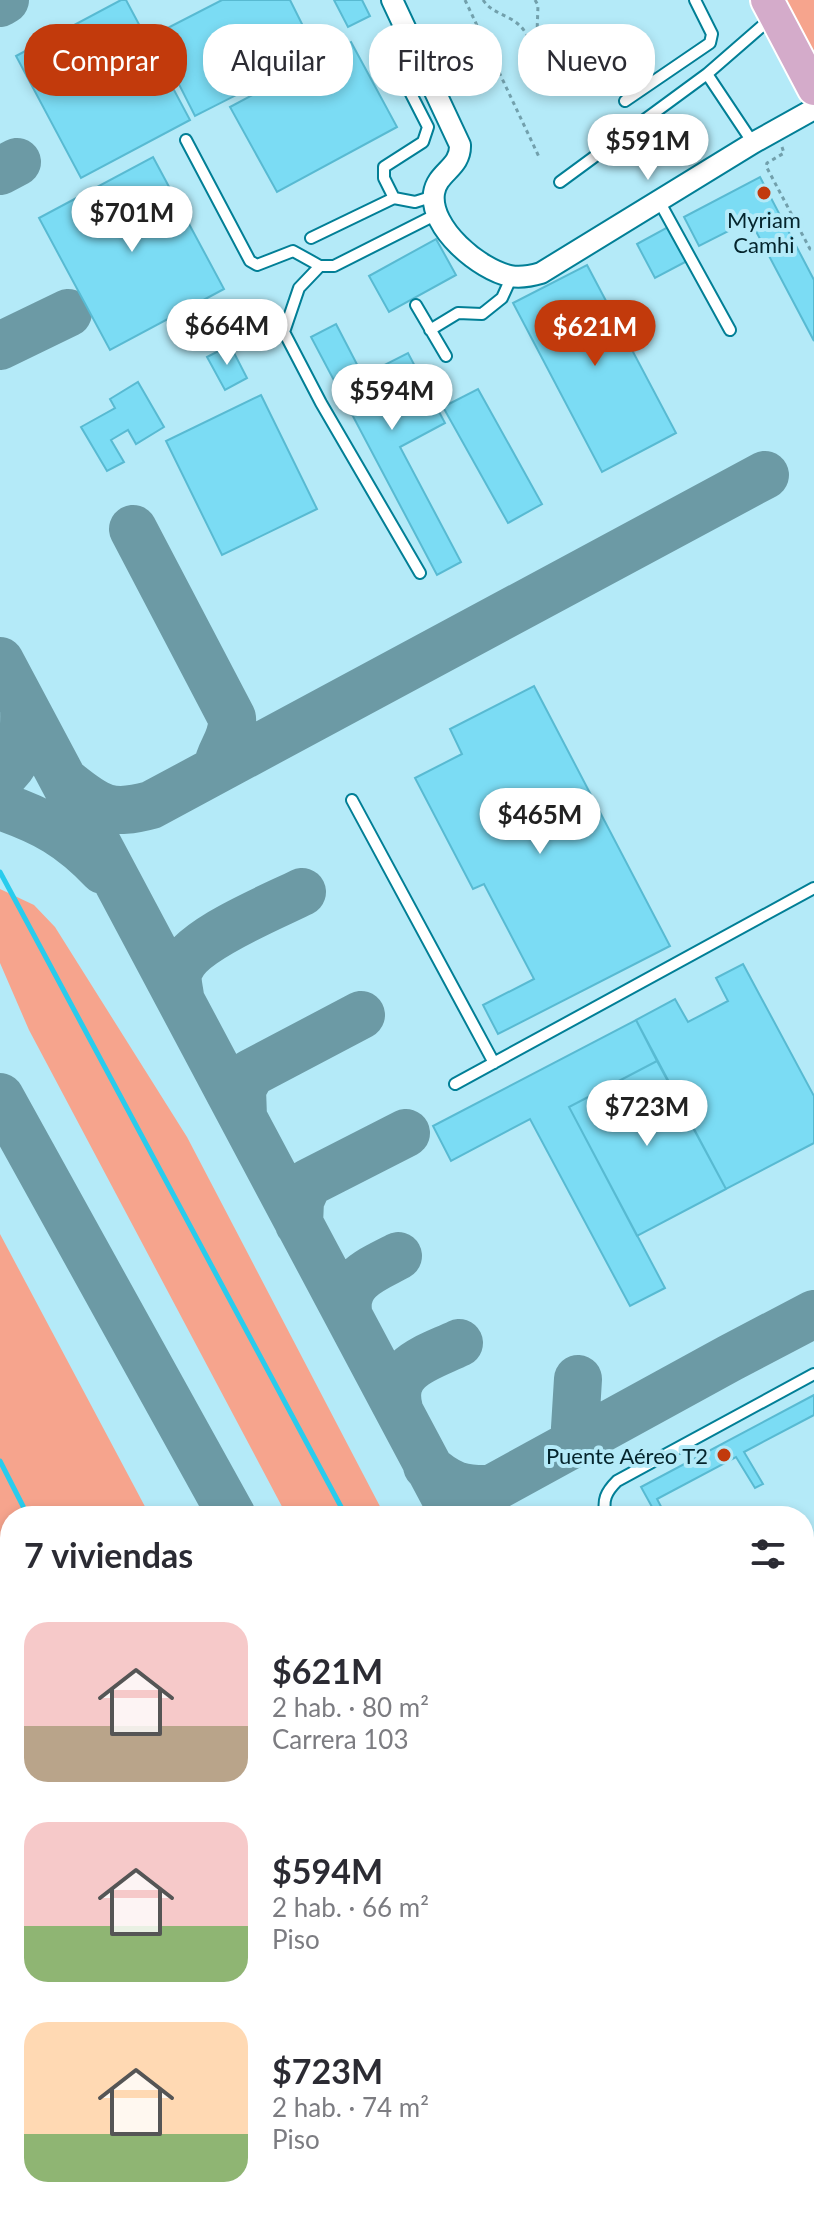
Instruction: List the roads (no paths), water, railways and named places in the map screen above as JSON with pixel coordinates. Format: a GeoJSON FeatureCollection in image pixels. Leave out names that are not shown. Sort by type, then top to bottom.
{"type":"FeatureCollection","features":[{"type":"Feature","properties":{"kind":"main road"},"geometry":{"type":"LineString","coordinates":[[772,9],[814,89]]}},
{"type":"Feature","properties":{"kind":"street"},"geometry":{"type":"LineString","coordinates":[[392,0],[460,145],[456,163],[437,183],[435,205],[446,230],[469,255],[512,276],[541,273],[814,109]]}},
{"type":"Feature","properties":{"kind":"lane"},"geometry":{"type":"LineString","coordinates":[[625,101],[710,43],[712,34],[695,0]]}},
{"type":"Feature","properties":{"kind":"lane"},"geometry":{"type":"LineString","coordinates":[[560,182],[707,74],[761,27],[772,9]]}},
{"type":"Feature","properties":{"kind":"lane"},"geometry":{"type":"LineString","coordinates":[[707,74],[753,143]]}},
{"type":"Feature","properties":{"kind":"lane"},"geometry":{"type":"LineString","coordinates":[[394,198],[384,178],[384,167],[423,142],[428,127],[412,96]]}},
{"type":"Feature","properties":{"kind":"lane"},"geometry":{"type":"LineString","coordinates":[[186,140],[253,263],[261,265],[293,251],[320,266],[334,266],[435,205]]}},
{"type":"Feature","properties":{"kind":"lane"},"geometry":{"type":"LineString","coordinates":[[311,238],[394,198],[435,205]]}},
{"type":"Feature","properties":{"kind":"lane"},"geometry":{"type":"LineString","coordinates":[[659,201],[730,330]]}},
{"type":"Feature","properties":{"kind":"lane"},"geometry":{"type":"LineString","coordinates":[[320,266],[299,288],[284,332],[321,403],[420,573]]}},
{"type":"Feature","properties":{"kind":"lane"},"geometry":{"type":"LineString","coordinates":[[430,330],[458,313],[482,314],[502,298],[512,276]]}},
{"type":"Feature","properties":{"kind":"lane"},"geometry":{"type":"LineString","coordinates":[[416,305],[446,356]]}},
{"type":"Feature","properties":{"kind":"lane"},"geometry":{"type":"LineString","coordinates":[[352,800],[494,1063]]}},
{"type":"Feature","properties":{"kind":"lane"},"geometry":{"type":"LineString","coordinates":[[455,1084],[814,888]]}},
{"type":"Feature","properties":{"kind":"lane"},"geometry":{"type":"LineString","coordinates":[[603,1506],[606,1492],[617,1481],[814,1374]]}},
{"type":"Feature","properties":{"kind":"waterway"},"geometry":{"type":"LineString","coordinates":[[0,872],[341,1506]]}},
{"type":"Feature","properties":{"kind":"waterway"},"geometry":{"type":"LineString","coordinates":[[0,1461],[23,1506]]}},
{"type":"Feature","properties":{"kind":"place","name":"Myriam Camhi"},"geometry":{"type":"Point","coordinates":[764,193]}},
{"type":"Feature","properties":{"kind":"place","name":"Puente Aéreo T2"},"geometry":{"type":"Point","coordinates":[724,1455]}}]}
